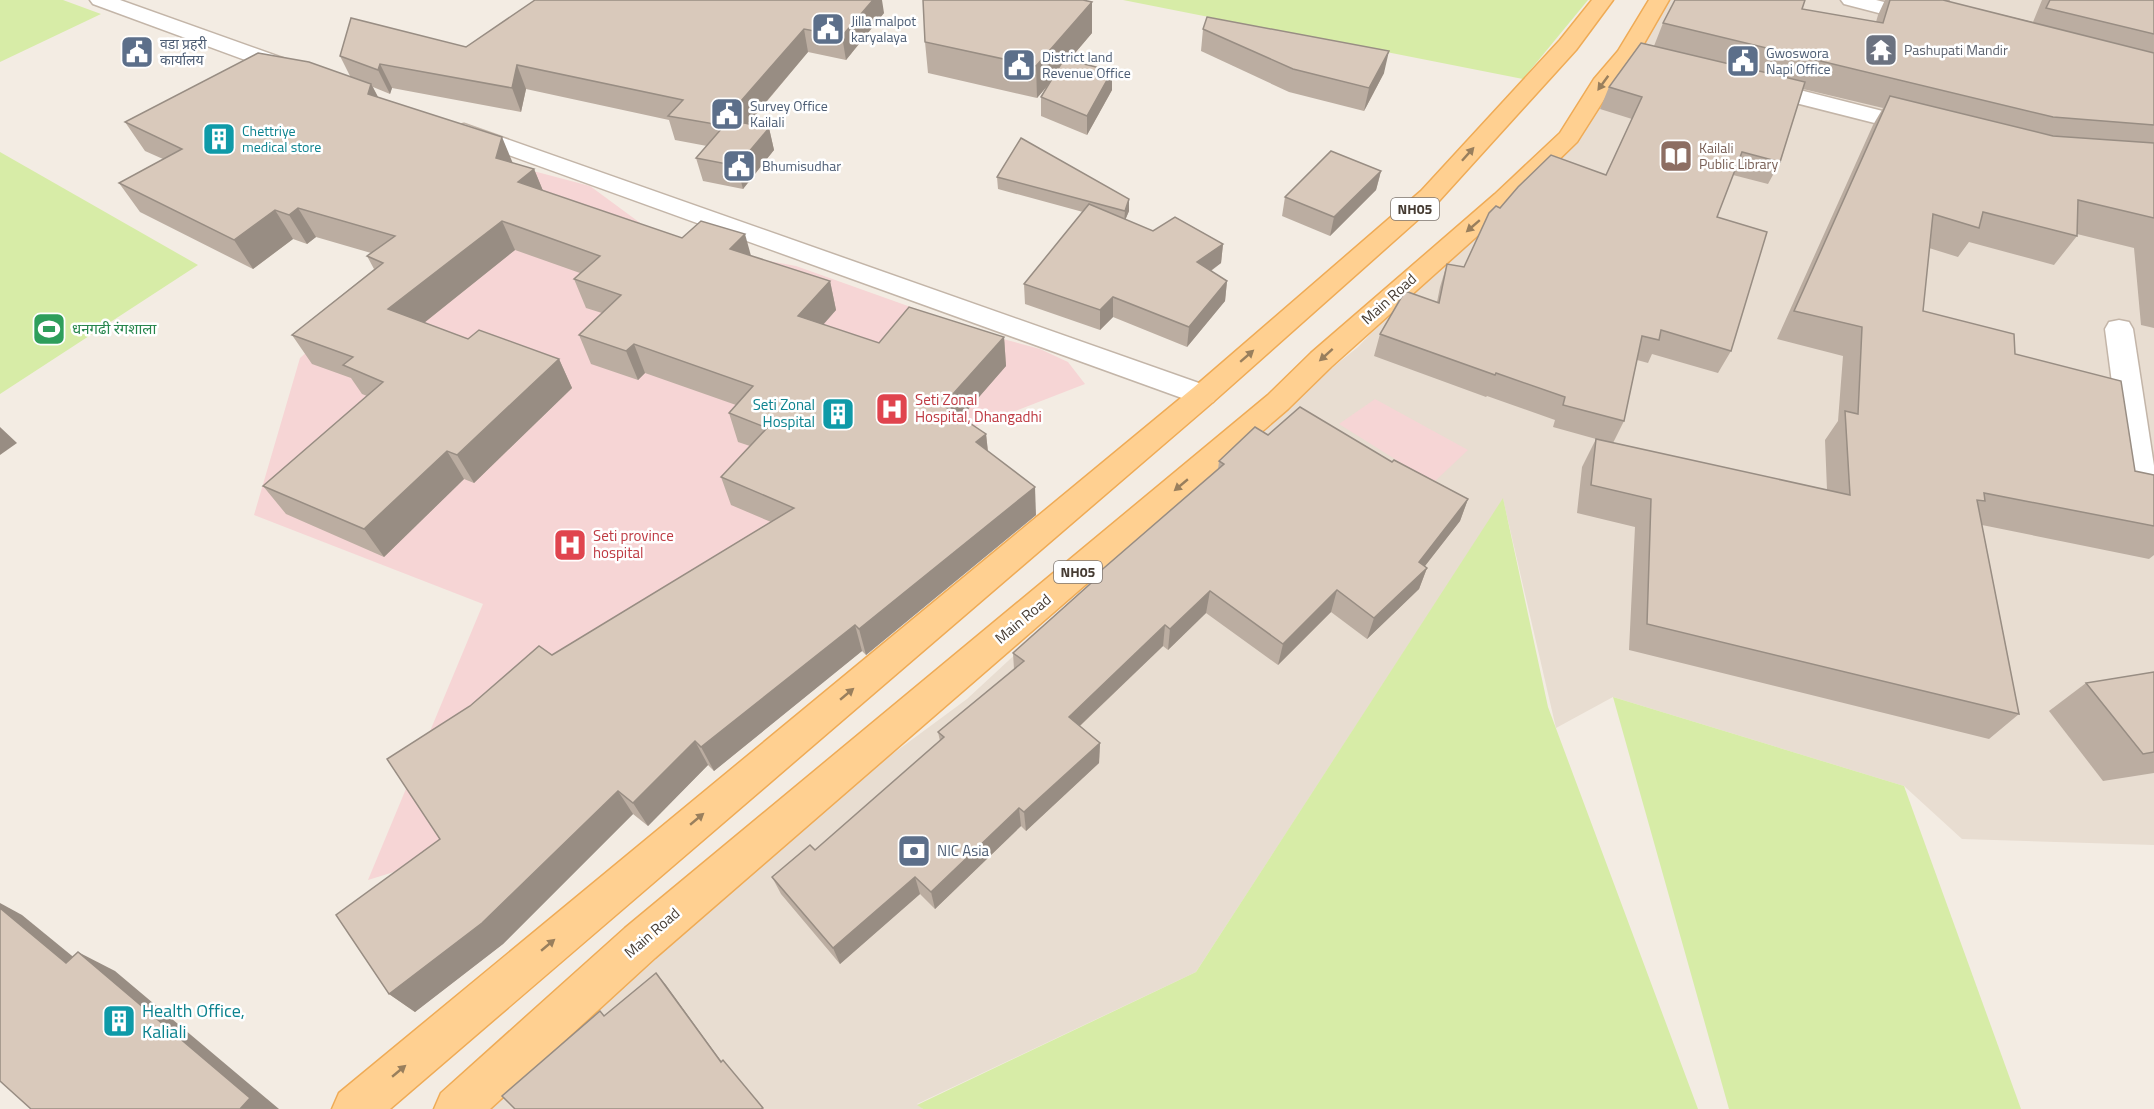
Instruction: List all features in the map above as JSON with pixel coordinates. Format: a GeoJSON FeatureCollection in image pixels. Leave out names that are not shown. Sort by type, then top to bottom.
{"type":"FeatureCollection","features":[{"type":"Feature","properties":{"kind":"main road","name":"NH05"},"geometry":{"type":"LineString","coordinates":[[355,1109],[1203,395],[1430,196],[1568,45],[1603,0]]}},
{"type":"Feature","properties":{"kind":"main road","name":"Main Road"},"geometry":{"type":"LineString","coordinates":[[457,1109],[640,943],[1278,402],[1321,360],[1504,199],[1569,137],[1602,84],[1637,56],[1659,0]]}},
{"type":"Feature","properties":{"kind":"street"},"geometry":{"type":"LineString","coordinates":[[100,0],[322,80]]}},
{"type":"Feature","properties":{"kind":"street"},"geometry":{"type":"LineString","coordinates":[[1851,0],[1941,23]]}},
{"type":"Feature","properties":{"kind":"street"},"geometry":{"type":"LineString","coordinates":[[1733,80],[1940,132]]}},
{"type":"Feature","properties":{"kind":"street"},"geometry":{"type":"LineString","coordinates":[[444,123],[1203,395]]}},
{"type":"Feature","properties":{"kind":"street"},"geometry":{"type":"LineString","coordinates":[[2119,328],[2144,505],[2154,516]]}},
{"type":"Feature","properties":{"kind":"shaded area"},"geometry":{"type":"Polygon","coordinates":[[[1664,0],[2154,0],[2154,845],[1962,839],[1904,786],[1613,697],[1556,728],[1503,499],[1196,972],[917,1104],[923,1109],[460,1109],[814,812],[967,699],[1277,412],[1358,347],[1571,123],[1593,81],[1664,0]]]}},
{"type":"Feature","properties":{"kind":"shaded area","name":"Seti province hospital"},"geometry":{"type":"Polygon","coordinates":[[[518,167],[590,186],[666,242],[796,266],[992,336],[1040,349],[1068,362],[1085,384],[930,444],[533,829],[368,880],[483,604],[254,515],[300,358],[518,167]]]}},
{"type":"Feature","properties":{"kind":"shaded area"},"geometry":{"type":"Polygon","coordinates":[[[1375,399],[1468,450],[1433,483],[1339,424],[1375,399]]]}},
{"type":"Feature","properties":{"kind":"green space"},"geometry":{"type":"Polygon","coordinates":[[[0,0],[63,0],[101,14],[0,62],[0,0]]]}},
{"type":"Feature","properties":{"kind":"green space"},"geometry":{"type":"Polygon","coordinates":[[[1123,0],[1588,0],[1523,79],[1123,0]]]}},
{"type":"Feature","properties":{"kind":"green space","name":"धनगढी रंगशाला"},"geometry":{"type":"Polygon","coordinates":[[[0,152],[198,265],[0,394],[0,152]]]}},
{"type":"Feature","properties":{"kind":"green space"},"geometry":{"type":"Polygon","coordinates":[[[1503,498],[1548,707],[1698,1109],[923,1109],[917,1105],[1196,972],[1503,498]]]}},
{"type":"Feature","properties":{"kind":"green space"},"geometry":{"type":"Polygon","coordinates":[[[1613,697],[1904,786],[2021,1109],[1729,1109],[1613,697]]]}},
{"type":"Feature","properties":{"kind":"building"},"geometry":{"type":"Polygon","coordinates":[[[535,0],[873,0],[842,36],[804,29],[720,125],[668,116],[683,100],[517,65],[512,88],[380,64],[378,70],[340,56],[351,18],[466,47],[535,0]]]}},
{"type":"Feature","properties":{"kind":"building"},"geometry":{"type":"Polygon","coordinates":[[[923,0],[1083,0],[1092,2],[1036,66],[925,42],[923,0]]]}},
{"type":"Feature","properties":{"kind":"building"},"geometry":{"type":"Polygon","coordinates":[[[1675,0],[1805,0],[1802,9],[1883,23],[1890,0],[1943,0],[2154,53],[2154,125],[2053,117],[1663,23],[1675,0]]]}},
{"type":"Feature","properties":{"kind":"building"},"geometry":{"type":"Polygon","coordinates":[[[2050,0],[2154,0],[2154,34],[2046,8],[2050,0]]]}},
{"type":"Feature","properties":{"kind":"building"},"geometry":{"type":"Polygon","coordinates":[[[1207,17],[1389,51],[1369,88],[1293,69],[1203,29],[1207,17]]]}},
{"type":"Feature","properties":{"kind":"building"},"geometry":{"type":"Polygon","coordinates":[[[1641,43],[1805,82],[1780,162],[1742,152],[1717,217],[1767,232],[1731,351],[1661,330],[1659,340],[1642,336],[1624,421],[1563,405],[1565,397],[1380,334],[1405,291],[1439,303],[1447,264],[1464,267],[1489,213],[1496,206],[1500,208],[1551,155],[1606,175],[1642,97],[1609,87],[1641,43]]]}},
{"type":"Feature","properties":{"kind":"building"},"geometry":{"type":"Polygon","coordinates":[[[258,53],[309,62],[371,84],[368,94],[502,137],[496,158],[534,169],[518,182],[682,238],[701,221],[745,234],[730,249],[830,281],[798,316],[879,343],[909,307],[1004,337],[943,405],[986,434],[976,442],[1035,487],[859,629],[855,625],[701,747],[695,741],[633,803],[618,791],[482,923],[389,994],[336,915],[440,839],[387,759],[470,706],[539,646],[552,655],[794,508],[721,477],[767,428],[729,413],[753,386],[634,344],[626,351],[579,335],[621,295],[574,279],[600,256],[502,221],[388,309],[468,339],[479,330],[559,359],[457,455],[447,451],[364,529],[263,486],[383,382],[343,365],[353,357],[292,335],[383,263],[367,256],[395,236],[298,208],[289,215],[275,210],[234,240],[119,183],[182,149],[125,122],[258,53]]]}},
{"type":"Feature","properties":{"kind":"building"},"geometry":{"type":"Polygon","coordinates":[[[1064,59],[1112,71],[1087,116],[1041,97],[1064,59]]]}},
{"type":"Feature","properties":{"kind":"building"},"geometry":{"type":"Polygon","coordinates":[[[1890,96],[2053,136],[2154,143],[2154,218],[2078,200],[2077,236],[1983,212],[1979,228],[1933,214],[1923,311],[2014,334],[2015,354],[2121,381],[2135,471],[2154,475],[2154,526],[1984,493],[1985,501],[1977,500],[2019,714],[1647,624],[1651,499],[1591,485],[1596,439],[1850,495],[1845,411],[1858,414],[1862,327],[1794,311],[1890,96]]]}},
{"type":"Feature","properties":{"kind":"building"},"geometry":{"type":"Polygon","coordinates":[[[729,120],[769,128],[737,166],[696,158],[729,120]]]}},
{"type":"Feature","properties":{"kind":"building"},"geometry":{"type":"Polygon","coordinates":[[[1021,138],[1129,199],[1125,211],[997,177],[1021,138]]]}},
{"type":"Feature","properties":{"kind":"building"},"geometry":{"type":"Polygon","coordinates":[[[1331,151],[1381,171],[1334,217],[1285,197],[1331,151]]]}},
{"type":"Feature","properties":{"kind":"building"},"geometry":{"type":"Polygon","coordinates":[[[1089,204],[1153,231],[1175,217],[1223,244],[1197,262],[1227,281],[1189,327],[1113,297],[1100,310],[1024,284],[1089,204]]]}},
{"type":"Feature","properties":{"kind":"building"},"geometry":{"type":"Polygon","coordinates":[[[1300,407],[1392,462],[1394,460],[1468,499],[1419,562],[1427,568],[1374,618],[1337,590],[1283,644],[1210,591],[1170,629],[1165,625],[1069,717],[1100,743],[1024,812],[1019,808],[931,892],[915,877],[833,948],[772,877],[810,845],[815,850],[944,737],[938,732],[1024,661],[1013,653],[1099,576],[1097,574],[1224,464],[1219,461],[1255,427],[1268,435],[1300,407]]]}},
{"type":"Feature","properties":{"kind":"building"},"geometry":{"type":"Polygon","coordinates":[[[2154,672],[2154,752],[2143,754],[2086,683],[2154,672]]]}},
{"type":"Feature","properties":{"kind":"building","name":"Health Office, Kaliali"},"geometry":{"type":"Polygon","coordinates":[[[0,908],[66,963],[78,952],[250,1098],[240,1109],[31,1109],[0,1081],[0,908]]]}},
{"type":"Feature","properties":{"kind":"building"},"geometry":{"type":"Polygon","coordinates":[[[656,973],[721,1062],[723,1060],[763,1108],[515,1109],[502,1096],[600,1011],[604,1016],[656,973]]]}},
{"type":"Feature","properties":{"kind":"place","name":"Jilla malpot karyalaya"},"geometry":{"type":"Point","coordinates":[828,29]}},
{"type":"Feature","properties":{"kind":"place","name":"Pashupati Mandir"},"geometry":{"type":"Point","coordinates":[1881,50]}},
{"type":"Feature","properties":{"kind":"place","name":"वडा प्रहरी कार्यालय"},"geometry":{"type":"Point","coordinates":[137,52]}},
{"type":"Feature","properties":{"kind":"place","name":"Gwoswora Napi Office"},"geometry":{"type":"Point","coordinates":[1743,61]}},
{"type":"Feature","properties":{"kind":"place","name":"District land Revenue Office"},"geometry":{"type":"Point","coordinates":[1019,65]}},
{"type":"Feature","properties":{"kind":"place","name":"Survey Office Kailali"},"geometry":{"type":"Point","coordinates":[727,114]}},
{"type":"Feature","properties":{"kind":"place","name":"Chettriye medical store"},"geometry":{"type":"Point","coordinates":[219,139]}},
{"type":"Feature","properties":{"kind":"place","name":"Kailali Public Library"},"geometry":{"type":"Point","coordinates":[1676,156]}},
{"type":"Feature","properties":{"kind":"place","name":"Bhumisudhar"},"geometry":{"type":"Point","coordinates":[739,166]}},
{"type":"Feature","properties":{"kind":"place","name":"धनगढी रंगशाला"},"geometry":{"type":"Point","coordinates":[49,329]}},
{"type":"Feature","properties":{"kind":"place","name":"Seti Zonal Hospital, Dhangadhi"},"geometry":{"type":"Point","coordinates":[892,409]}},
{"type":"Feature","properties":{"kind":"place","name":"Seti Zonal Hospital"},"geometry":{"type":"Point","coordinates":[838,414]}},
{"type":"Feature","properties":{"kind":"place","name":"Seti province hospital"},"geometry":{"type":"Point","coordinates":[570,545]}},
{"type":"Feature","properties":{"kind":"place","name":"NIC Asia"},"geometry":{"type":"Point","coordinates":[914,851]}},
{"type":"Feature","properties":{"kind":"place","name":"Health Office, Kaliali"},"geometry":{"type":"Point","coordinates":[119,1021]}}]}
